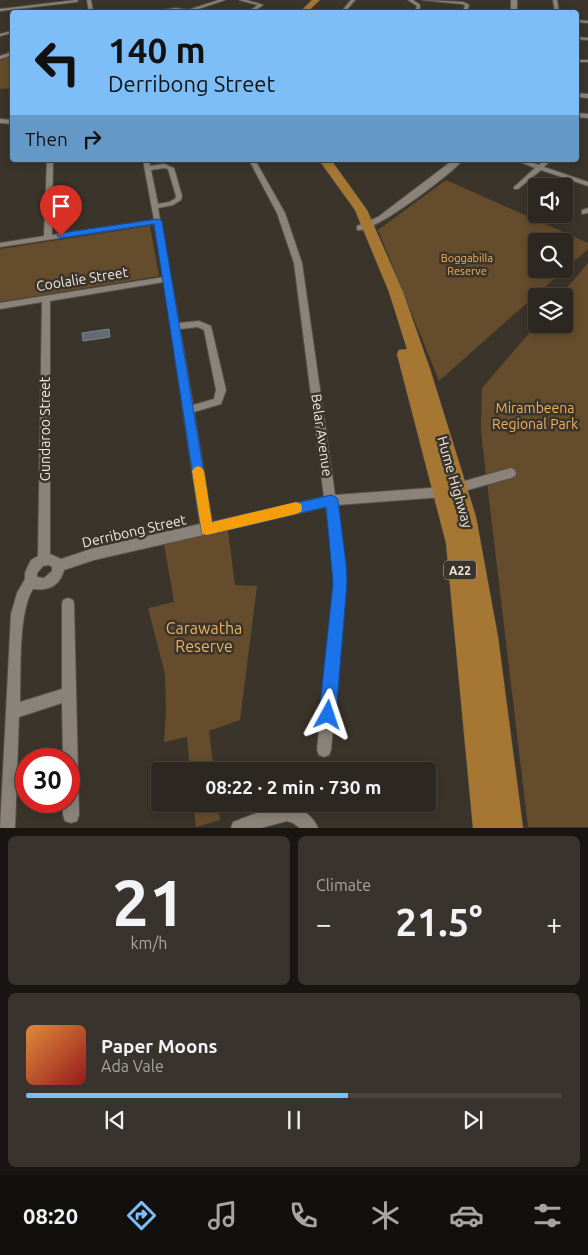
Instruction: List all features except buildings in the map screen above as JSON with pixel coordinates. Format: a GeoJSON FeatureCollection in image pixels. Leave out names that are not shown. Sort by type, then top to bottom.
{"type":"FeatureCollection","features":[{"type":"Feature","properties":{"kind":"highway"},"geometry":{"type":"LineString","coordinates":[[299,10],[309,0]]}},
{"type":"Feature","properties":{"kind":"highway"},"geometry":{"type":"LineString","coordinates":[[305,10],[316,0]]}},
{"type":"Feature","properties":{"kind":"highway","name":"Hume Highway"},"geometry":{"type":"LineString","coordinates":[[320,162],[365,227]]}},
{"type":"Feature","properties":{"kind":"highway","name":"Hume Highway"},"geometry":{"type":"LineString","coordinates":[[326,162],[354,199],[365,227],[450,490],[473,550],[486,637],[509,828]]}},
{"type":"Feature","properties":{"kind":"highway","name":"Hume Highway"},"geometry":{"type":"LineString","coordinates":[[450,490],[487,828]]}},
{"type":"Feature","properties":{"kind":"street"},"geometry":{"type":"LineString","coordinates":[[192,10],[223,0]]}},
{"type":"Feature","properties":{"kind":"street"},"geometry":{"type":"LineString","coordinates":[[242,0],[261,5],[253,10]]}},
{"type":"Feature","properties":{"kind":"street"},"geometry":{"type":"LineString","coordinates":[[345,10],[353,0]]}},
{"type":"Feature","properties":{"kind":"street"},"geometry":{"type":"LineString","coordinates":[[0,10],[76,1]]}},
{"type":"Feature","properties":{"kind":"street"},"geometry":{"type":"LineString","coordinates":[[412,1],[463,3],[467,5],[466,10]]}},
{"type":"Feature","properties":{"kind":"street"},"geometry":{"type":"LineString","coordinates":[[412,1],[419,6],[417,10]]}},
{"type":"Feature","properties":{"kind":"street"},"geometry":{"type":"LineString","coordinates":[[163,10],[176,8],[181,10]]}},
{"type":"Feature","properties":{"kind":"street"},"geometry":{"type":"LineString","coordinates":[[0,35],[10,33]]}},
{"type":"Feature","properties":{"kind":"street"},"geometry":{"type":"LineString","coordinates":[[48,238],[50,162]]}},
{"type":"Feature","properties":{"kind":"street","name":"Belar Avenue"},"geometry":{"type":"LineString","coordinates":[[253,162],[281,212],[298,263],[339,563],[340,583],[324,750]]}},
{"type":"Feature","properties":{"kind":"street"},"geometry":{"type":"LineString","coordinates":[[365,227],[381,219],[456,162]]}},
{"type":"Feature","properties":{"kind":"street"},"geometry":{"type":"LineString","coordinates":[[524,162],[588,184]]}},
{"type":"Feature","properties":{"kind":"street"},"geometry":{"type":"LineString","coordinates":[[516,188],[546,162]]}},
{"type":"Feature","properties":{"kind":"street"},"geometry":{"type":"LineString","coordinates":[[155,206],[174,203],[178,200],[179,196],[171,168],[147,164],[176,326],[207,529]]}},
{"type":"Feature","properties":{"kind":"street"},"geometry":{"type":"LineString","coordinates":[[0,245],[158,221]]}},
{"type":"Feature","properties":{"kind":"street","name":"Coolalie Street"},"geometry":{"type":"LineString","coordinates":[[0,306],[168,279]]}},
{"type":"Feature","properties":{"kind":"street","name":"Gundaroo Street"},"geometry":{"type":"LineString","coordinates":[[44,559],[46,298]]}},
{"type":"Feature","properties":{"kind":"street"},"geometry":{"type":"LineString","coordinates":[[176,326],[199,324],[208,328],[221,390],[218,401],[188,410]]}},
{"type":"Feature","properties":{"kind":"street","name":"Derribong Street"},"geometry":{"type":"LineString","coordinates":[[58,566],[94,554],[331,500],[450,490],[511,473]]}},
{"type":"Feature","properties":{"kind":"street"},"geometry":{"type":"LineString","coordinates":[[6,828],[17,614],[23,593],[31,581],[32,568],[44,559],[53,560],[58,566],[57,574],[51,582],[37,585],[31,581]]}},
{"type":"Feature","properties":{"kind":"street"},"geometry":{"type":"LineString","coordinates":[[68,604],[71,815]]}},
{"type":"Feature","properties":{"kind":"street"},"geometry":{"type":"LineString","coordinates":[[12,712],[70,694]]}},
{"type":"Feature","properties":{"kind":"street"},"geometry":{"type":"LineString","coordinates":[[239,828],[289,812],[298,814],[308,824]]}},
{"type":"Feature","properties":{"kind":"green space"},"geometry":{"type":"Polygon","coordinates":[[[10,56],[10,88],[0,89],[0,61],[10,56]]]}},
{"type":"Feature","properties":{"kind":"green space","name":"Boggabilla Reserve"},"geometry":{"type":"Polygon","coordinates":[[[446,180],[528,216],[528,223],[543,223],[565,233],[528,233],[528,278],[555,278],[544,288],[528,288],[528,302],[439,381],[378,230],[446,180]]]}},
{"type":"Feature","properties":{"kind":"green space"},"geometry":{"type":"Polygon","coordinates":[[[150,226],[159,276],[0,302],[0,249],[150,226]]]}},
{"type":"Feature","properties":{"kind":"green space","name":"Boggabilla Reserve"},"geometry":{"type":"Polygon","coordinates":[[[573,236],[588,243],[588,249],[573,262],[573,236]]]}},
{"type":"Feature","properties":{"kind":"green space","name":"Mirambeena Regional Park"},"geometry":{"type":"Polygon","coordinates":[[[588,263],[588,827],[528,827],[481,432],[482,388],[529,333],[573,333],[573,288],[567,288],[588,263]]]}},
{"type":"Feature","properties":{"kind":"green space","name":"Carawatha Reserve"},"geometry":{"type":"Polygon","coordinates":[[[228,530],[235,585],[257,586],[240,720],[209,731],[213,762],[189,762],[187,737],[164,742],[166,710],[165,674],[148,608],[174,602],[164,544],[228,530]]]}},
{"type":"Feature","properties":{"kind":"green space"},"geometry":{"type":"Polygon","coordinates":[[[194,812],[219,812],[220,820],[196,827],[194,812]]]}},
{"type":"Feature","properties":{"kind":"slow traffic"},"geometry":{"type":"LineString","coordinates":[[198,471],[207,529],[296,508]]}},
{"type":"Feature","properties":{"kind":"route"},"geometry":{"type":"LineString","coordinates":[[61,236],[158,221],[166,261],[207,529],[331,500],[340,583],[328,715]]}}]}
